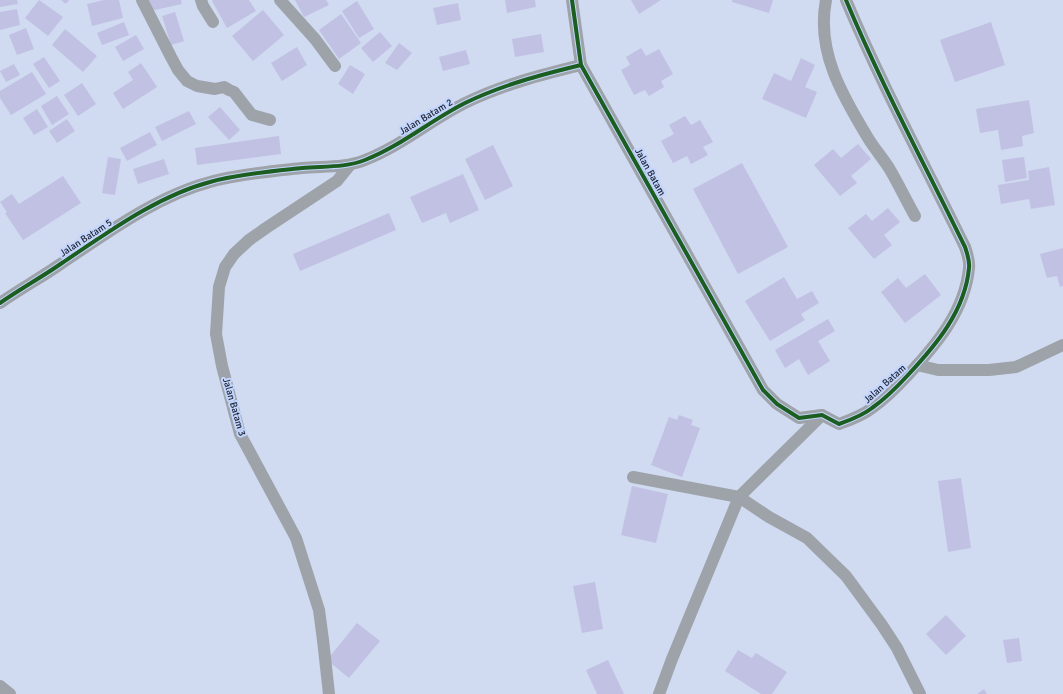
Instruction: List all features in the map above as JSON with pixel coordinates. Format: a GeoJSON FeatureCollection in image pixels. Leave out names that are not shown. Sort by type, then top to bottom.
{"type":"FeatureCollection","features":[{"type":"Feature","properties":{"kind":"street"},"geometry":{"type":"LineString","coordinates":[[142,0],[171,57],[187,81],[197,86],[215,89],[224,87],[234,92],[252,115],[270,120]]}},
{"type":"Feature","properties":{"kind":"street"},"geometry":{"type":"LineString","coordinates":[[201,0],[213,22]]}},
{"type":"Feature","properties":{"kind":"street"},"geometry":{"type":"LineString","coordinates":[[280,0],[315,39],[335,66]]}},
{"type":"Feature","properties":{"kind":"street","name":"Jalan Batam"},"geometry":{"type":"LineString","coordinates":[[572,0],[580,65],[763,390],[777,404],[799,418],[822,414],[839,424],[854,419],[872,409],[894,390],[938,341],[956,312],[964,292],[969,267],[965,247],[889,97],[864,44],[846,0]]}},
{"type":"Feature","properties":{"kind":"street"},"geometry":{"type":"LineString","coordinates":[[826,0],[823,15],[827,51],[833,75],[868,138],[889,168],[915,216]]}},
{"type":"Feature","properties":{"kind":"street","name":"Jalan Batam 2"},"geometry":{"type":"LineString","coordinates":[[326,166],[350,165],[381,152],[464,103],[495,89],[533,76],[580,65]]}},
{"type":"Feature","properties":{"kind":"street","name":"Jalan Batam 3"},"geometry":{"type":"LineString","coordinates":[[329,694],[324,640],[319,610],[296,538],[240,434],[222,366],[216,334],[219,287],[225,267],[234,254],[254,236],[337,181],[350,165]]}},
{"type":"Feature","properties":{"kind":"street","name":"Jalan Batam 5"},"geometry":{"type":"LineString","coordinates":[[0,303],[126,221],[190,188],[211,181],[326,166]]}},
{"type":"Feature","properties":{"kind":"street"},"geometry":{"type":"LineString","coordinates":[[917,366],[938,370],[989,370],[1016,367],[1063,345]]}},
{"type":"Feature","properties":{"kind":"street"},"geometry":{"type":"LineString","coordinates":[[659,694],[740,497],[822,414]]}},
{"type":"Feature","properties":{"kind":"street"},"geometry":{"type":"LineString","coordinates":[[633,477],[740,497],[769,517],[807,538],[846,576],[897,648],[920,694]]}},
{"type":"Feature","properties":{"kind":"street"},"geometry":{"type":"LineString","coordinates":[[0,686],[10,694]]}},
{"type":"Feature","properties":{"kind":"building"},"geometry":{"type":"Polygon","coordinates":[[[0,0],[17,0],[18,4],[0,7],[0,0]]]}},
{"type":"Feature","properties":{"kind":"building"},"geometry":{"type":"Polygon","coordinates":[[[39,0],[63,17],[48,36],[25,18],[39,0]]]}},
{"type":"Feature","properties":{"kind":"building"},"geometry":{"type":"Polygon","coordinates":[[[61,0],[69,0],[66,4],[61,0]]]}},
{"type":"Feature","properties":{"kind":"building"},"geometry":{"type":"Polygon","coordinates":[[[104,0],[119,0],[123,18],[92,26],[87,4],[104,0]]]}},
{"type":"Feature","properties":{"kind":"building"},"geometry":{"type":"Polygon","coordinates":[[[148,0],[181,0],[182,4],[150,11],[148,0]]]}},
{"type":"Feature","properties":{"kind":"building"},"geometry":{"type":"Polygon","coordinates":[[[249,0],[256,11],[227,28],[212,1],[249,0]]]}},
{"type":"Feature","properties":{"kind":"building"},"geometry":{"type":"Polygon","coordinates":[[[295,0],[326,0],[329,5],[304,17],[295,0]]]}},
{"type":"Feature","properties":{"kind":"building"},"geometry":{"type":"Polygon","coordinates":[[[505,0],[535,0],[536,7],[507,13],[505,0]]]}},
{"type":"Feature","properties":{"kind":"building"},"geometry":{"type":"Polygon","coordinates":[[[631,0],[661,0],[639,14],[631,0]]]}},
{"type":"Feature","properties":{"kind":"building"},"geometry":{"type":"Polygon","coordinates":[[[732,0],[773,0],[769,13],[732,2],[732,0]]]}},
{"type":"Feature","properties":{"kind":"building"},"geometry":{"type":"Polygon","coordinates":[[[357,1],[374,29],[359,38],[342,11],[357,1]]]}},
{"type":"Feature","properties":{"kind":"building"},"geometry":{"type":"Polygon","coordinates":[[[458,3],[461,20],[437,25],[433,8],[458,3]]]}},
{"type":"Feature","properties":{"kind":"building"},"geometry":{"type":"Polygon","coordinates":[[[17,9],[20,25],[0,30],[0,12],[17,9]]]}},
{"type":"Feature","properties":{"kind":"building"},"geometry":{"type":"Polygon","coordinates":[[[263,10],[284,35],[253,61],[232,36],[263,10]]]}},
{"type":"Feature","properties":{"kind":"building"},"geometry":{"type":"Polygon","coordinates":[[[175,12],[184,41],[171,45],[162,16],[175,12]]]}},
{"type":"Feature","properties":{"kind":"building"},"geometry":{"type":"Polygon","coordinates":[[[341,14],[361,43],[339,59],[319,30],[341,14]]]}},
{"type":"Feature","properties":{"kind":"building"},"geometry":{"type":"Polygon","coordinates":[[[124,22],[129,35],[102,45],[97,33],[124,22]]]}},
{"type":"Feature","properties":{"kind":"building"},"geometry":{"type":"Polygon","coordinates":[[[991,22],[1005,65],[955,82],[940,40],[991,22]]]}},
{"type":"Feature","properties":{"kind":"building"},"geometry":{"type":"Polygon","coordinates":[[[26,28],[34,49],[17,55],[9,35],[26,28]]]}},
{"type":"Feature","properties":{"kind":"building"},"geometry":{"type":"Polygon","coordinates":[[[65,29],[97,56],[83,72],[52,45],[65,29]]]}},
{"type":"Feature","properties":{"kind":"building"},"geometry":{"type":"Polygon","coordinates":[[[380,32],[392,46],[373,62],[361,48],[380,32]]]}},
{"type":"Feature","properties":{"kind":"building"},"geometry":{"type":"Polygon","coordinates":[[[541,34],[544,52],[515,57],[512,39],[541,34]]]}},
{"type":"Feature","properties":{"kind":"building"},"geometry":{"type":"Polygon","coordinates":[[[136,35],[144,49],[123,61],[115,47],[136,35]]]}},
{"type":"Feature","properties":{"kind":"building"},"geometry":{"type":"Polygon","coordinates":[[[399,43],[412,53],[397,70],[385,63],[399,43]]]}},
{"type":"Feature","properties":{"kind":"building"},"geometry":{"type":"Polygon","coordinates":[[[297,47],[307,65],[282,81],[271,63],[297,47]]]}},
{"type":"Feature","properties":{"kind":"building"},"geometry":{"type":"Polygon","coordinates":[[[641,48],[646,56],[659,49],[673,74],[661,81],[664,87],[649,96],[645,90],[634,95],[621,70],[630,65],[626,57],[641,48]]]}},
{"type":"Feature","properties":{"kind":"building"},"geometry":{"type":"Polygon","coordinates":[[[466,50],[470,64],[443,71],[439,57],[466,50]]]}},
{"type":"Feature","properties":{"kind":"building"},"geometry":{"type":"Polygon","coordinates":[[[44,57],[60,81],[49,88],[33,64],[44,57]]]}},
{"type":"Feature","properties":{"kind":"building"},"geometry":{"type":"Polygon","coordinates":[[[801,58],[815,65],[805,87],[817,92],[806,118],[762,99],[774,73],[791,81],[801,58]]]}},
{"type":"Feature","properties":{"kind":"building"},"geometry":{"type":"Polygon","coordinates":[[[141,63],[157,87],[123,109],[113,93],[133,80],[128,72],[141,63]]]}},
{"type":"Feature","properties":{"kind":"building"},"geometry":{"type":"Polygon","coordinates":[[[14,64],[20,75],[6,82],[0,71],[14,64]]]}},
{"type":"Feature","properties":{"kind":"building"},"geometry":{"type":"Polygon","coordinates":[[[350,65],[365,74],[353,94],[338,84],[350,65]]]}},
{"type":"Feature","properties":{"kind":"building"},"geometry":{"type":"Polygon","coordinates":[[[32,72],[46,94],[11,115],[0,98],[0,91],[32,72]]]}},
{"type":"Feature","properties":{"kind":"building"},"geometry":{"type":"Polygon","coordinates":[[[82,83],[96,104],[78,116],[64,95],[82,83]]]}},
{"type":"Feature","properties":{"kind":"building"},"geometry":{"type":"Polygon","coordinates":[[[57,96],[69,114],[52,125],[41,106],[57,96]]]}},
{"type":"Feature","properties":{"kind":"building"},"geometry":{"type":"Polygon","coordinates":[[[1029,100],[1034,133],[1022,136],[1023,146],[1001,150],[998,130],[980,133],[976,109],[1029,100]]]}},
{"type":"Feature","properties":{"kind":"building"},"geometry":{"type":"Polygon","coordinates":[[[220,107],[240,130],[229,140],[208,117],[220,107]]]}},
{"type":"Feature","properties":{"kind":"building"},"geometry":{"type":"Polygon","coordinates":[[[37,109],[48,127],[34,135],[23,118],[37,109]]]}},
{"type":"Feature","properties":{"kind":"building"},"geometry":{"type":"Polygon","coordinates":[[[189,111],[196,124],[162,141],[155,127],[189,111]]]}},
{"type":"Feature","properties":{"kind":"building"},"geometry":{"type":"Polygon","coordinates":[[[685,116],[691,125],[700,120],[713,142],[703,147],[708,155],[691,164],[687,156],[673,163],[661,141],[674,134],[669,125],[685,116]]]}},
{"type":"Feature","properties":{"kind":"building"},"geometry":{"type":"Polygon","coordinates":[[[67,119],[75,131],[57,143],[49,131],[67,119]]]}},
{"type":"Feature","properties":{"kind":"building"},"geometry":{"type":"Polygon","coordinates":[[[150,132],[157,145],[127,161],[120,148],[150,132]]]}},
{"type":"Feature","properties":{"kind":"building"},"geometry":{"type":"Polygon","coordinates":[[[279,136],[281,154],[197,165],[195,148],[279,136]]]}},
{"type":"Feature","properties":{"kind":"building"},"geometry":{"type":"Polygon","coordinates":[[[858,144],[871,159],[851,176],[857,183],[840,196],[814,165],[833,149],[841,158],[858,144]]]}},
{"type":"Feature","properties":{"kind":"building"},"geometry":{"type":"Polygon","coordinates":[[[493,145],[513,186],[485,200],[465,159],[493,145]]]}},
{"type":"Feature","properties":{"kind":"building"},"geometry":{"type":"Polygon","coordinates":[[[108,157],[121,159],[115,195],[102,193],[108,157]]]}},
{"type":"Feature","properties":{"kind":"building"},"geometry":{"type":"Polygon","coordinates":[[[1024,157],[1027,178],[1005,182],[1002,160],[1024,157]]]}},
{"type":"Feature","properties":{"kind":"building"},"geometry":{"type":"Polygon","coordinates":[[[164,159],[169,174],[138,184],[133,169],[164,159]]]}},
{"type":"Feature","properties":{"kind":"building"},"geometry":{"type":"Polygon","coordinates":[[[742,163],[788,247],[738,274],[693,189],[742,163]]]}},
{"type":"Feature","properties":{"kind":"building"},"geometry":{"type":"Polygon","coordinates":[[[1049,167],[1055,205],[1031,209],[1029,199],[1001,204],[998,185],[1029,180],[1028,171],[1049,167]]]}},
{"type":"Feature","properties":{"kind":"building"},"geometry":{"type":"Polygon","coordinates":[[[463,174],[479,210],[450,223],[446,213],[422,223],[410,197],[463,174]]]}},
{"type":"Feature","properties":{"kind":"building"},"geometry":{"type":"Polygon","coordinates":[[[63,176],[81,203],[23,240],[5,213],[7,212],[0,202],[12,194],[19,204],[63,176]]]}},
{"type":"Feature","properties":{"kind":"building"},"geometry":{"type":"Polygon","coordinates":[[[888,208],[900,222],[884,235],[892,245],[874,259],[848,228],[866,214],[872,221],[888,208]]]}},
{"type":"Feature","properties":{"kind":"building"},"geometry":{"type":"Polygon","coordinates":[[[389,213],[396,230],[300,271],[293,254],[389,213]]]}},
{"type":"Feature","properties":{"kind":"building"},"geometry":{"type":"Polygon","coordinates":[[[1063,248],[1063,286],[1060,287],[1057,276],[1047,278],[1040,254],[1063,248]]]}},
{"type":"Feature","properties":{"kind":"building"},"geometry":{"type":"Polygon","coordinates":[[[925,274],[941,295],[905,323],[881,292],[898,278],[906,288],[925,274]]]}},
{"type":"Feature","properties":{"kind":"building"},"geometry":{"type":"Polygon","coordinates":[[[784,277],[797,299],[812,291],[819,303],[801,314],[805,320],[770,341],[745,301],[784,277]]]}},
{"type":"Feature","properties":{"kind":"building"},"geometry":{"type":"Polygon","coordinates":[[[828,319],[835,331],[818,341],[830,361],[808,375],[799,359],[785,368],[775,350],[828,319]]]}},
{"type":"Feature","properties":{"kind":"building"},"geometry":{"type":"Polygon","coordinates":[[[679,415],[693,420],[691,425],[700,428],[682,477],[651,465],[669,417],[677,420],[679,415]]]}},
{"type":"Feature","properties":{"kind":"building"},"geometry":{"type":"Polygon","coordinates":[[[961,478],[971,548],[948,552],[938,481],[961,478]]]}},
{"type":"Feature","properties":{"kind":"building"},"geometry":{"type":"Polygon","coordinates":[[[632,486],[668,494],[656,543],[621,535],[632,486]]]}},
{"type":"Feature","properties":{"kind":"building"},"geometry":{"type":"Polygon","coordinates":[[[595,582],[603,629],[582,633],[573,586],[595,582]]]}},
{"type":"Feature","properties":{"kind":"building"},"geometry":{"type":"Polygon","coordinates":[[[946,615],[966,636],[946,655],[926,634],[946,615]]]}},
{"type":"Feature","properties":{"kind":"building"},"geometry":{"type":"Polygon","coordinates":[[[357,623],[380,641],[349,678],[327,660],[357,623]]]}},
{"type":"Feature","properties":{"kind":"building"},"geometry":{"type":"Polygon","coordinates":[[[1019,638],[1022,661],[1007,663],[1003,640],[1019,638]]]}},
{"type":"Feature","properties":{"kind":"building"},"geometry":{"type":"Polygon","coordinates":[[[738,650],[752,658],[756,653],[787,672],[772,694],[761,694],[725,671],[738,650]]]}},
{"type":"Feature","properties":{"kind":"building"},"geometry":{"type":"Polygon","coordinates":[[[608,660],[624,694],[597,694],[586,670],[608,660]]]}},
{"type":"Feature","properties":{"kind":"building"},"geometry":{"type":"Polygon","coordinates":[[[984,689],[987,694],[977,694],[984,689]]]}},
{"type":"Feature","properties":{"kind":"cycle path"},"geometry":{"type":"LineString","coordinates":[[572,0],[581,65],[763,390],[777,404],[799,418],[822,415],[839,424],[856,418],[882,401],[900,384],[929,352],[948,326],[962,299],[969,265],[965,247],[888,93],[846,0]]}},
{"type":"Feature","properties":{"kind":"cycle path"},"geometry":{"type":"LineString","coordinates":[[0,303],[133,216],[190,188],[221,179],[244,175],[302,168],[342,166],[357,163],[391,148],[465,103],[522,81],[581,65]]}}]}
